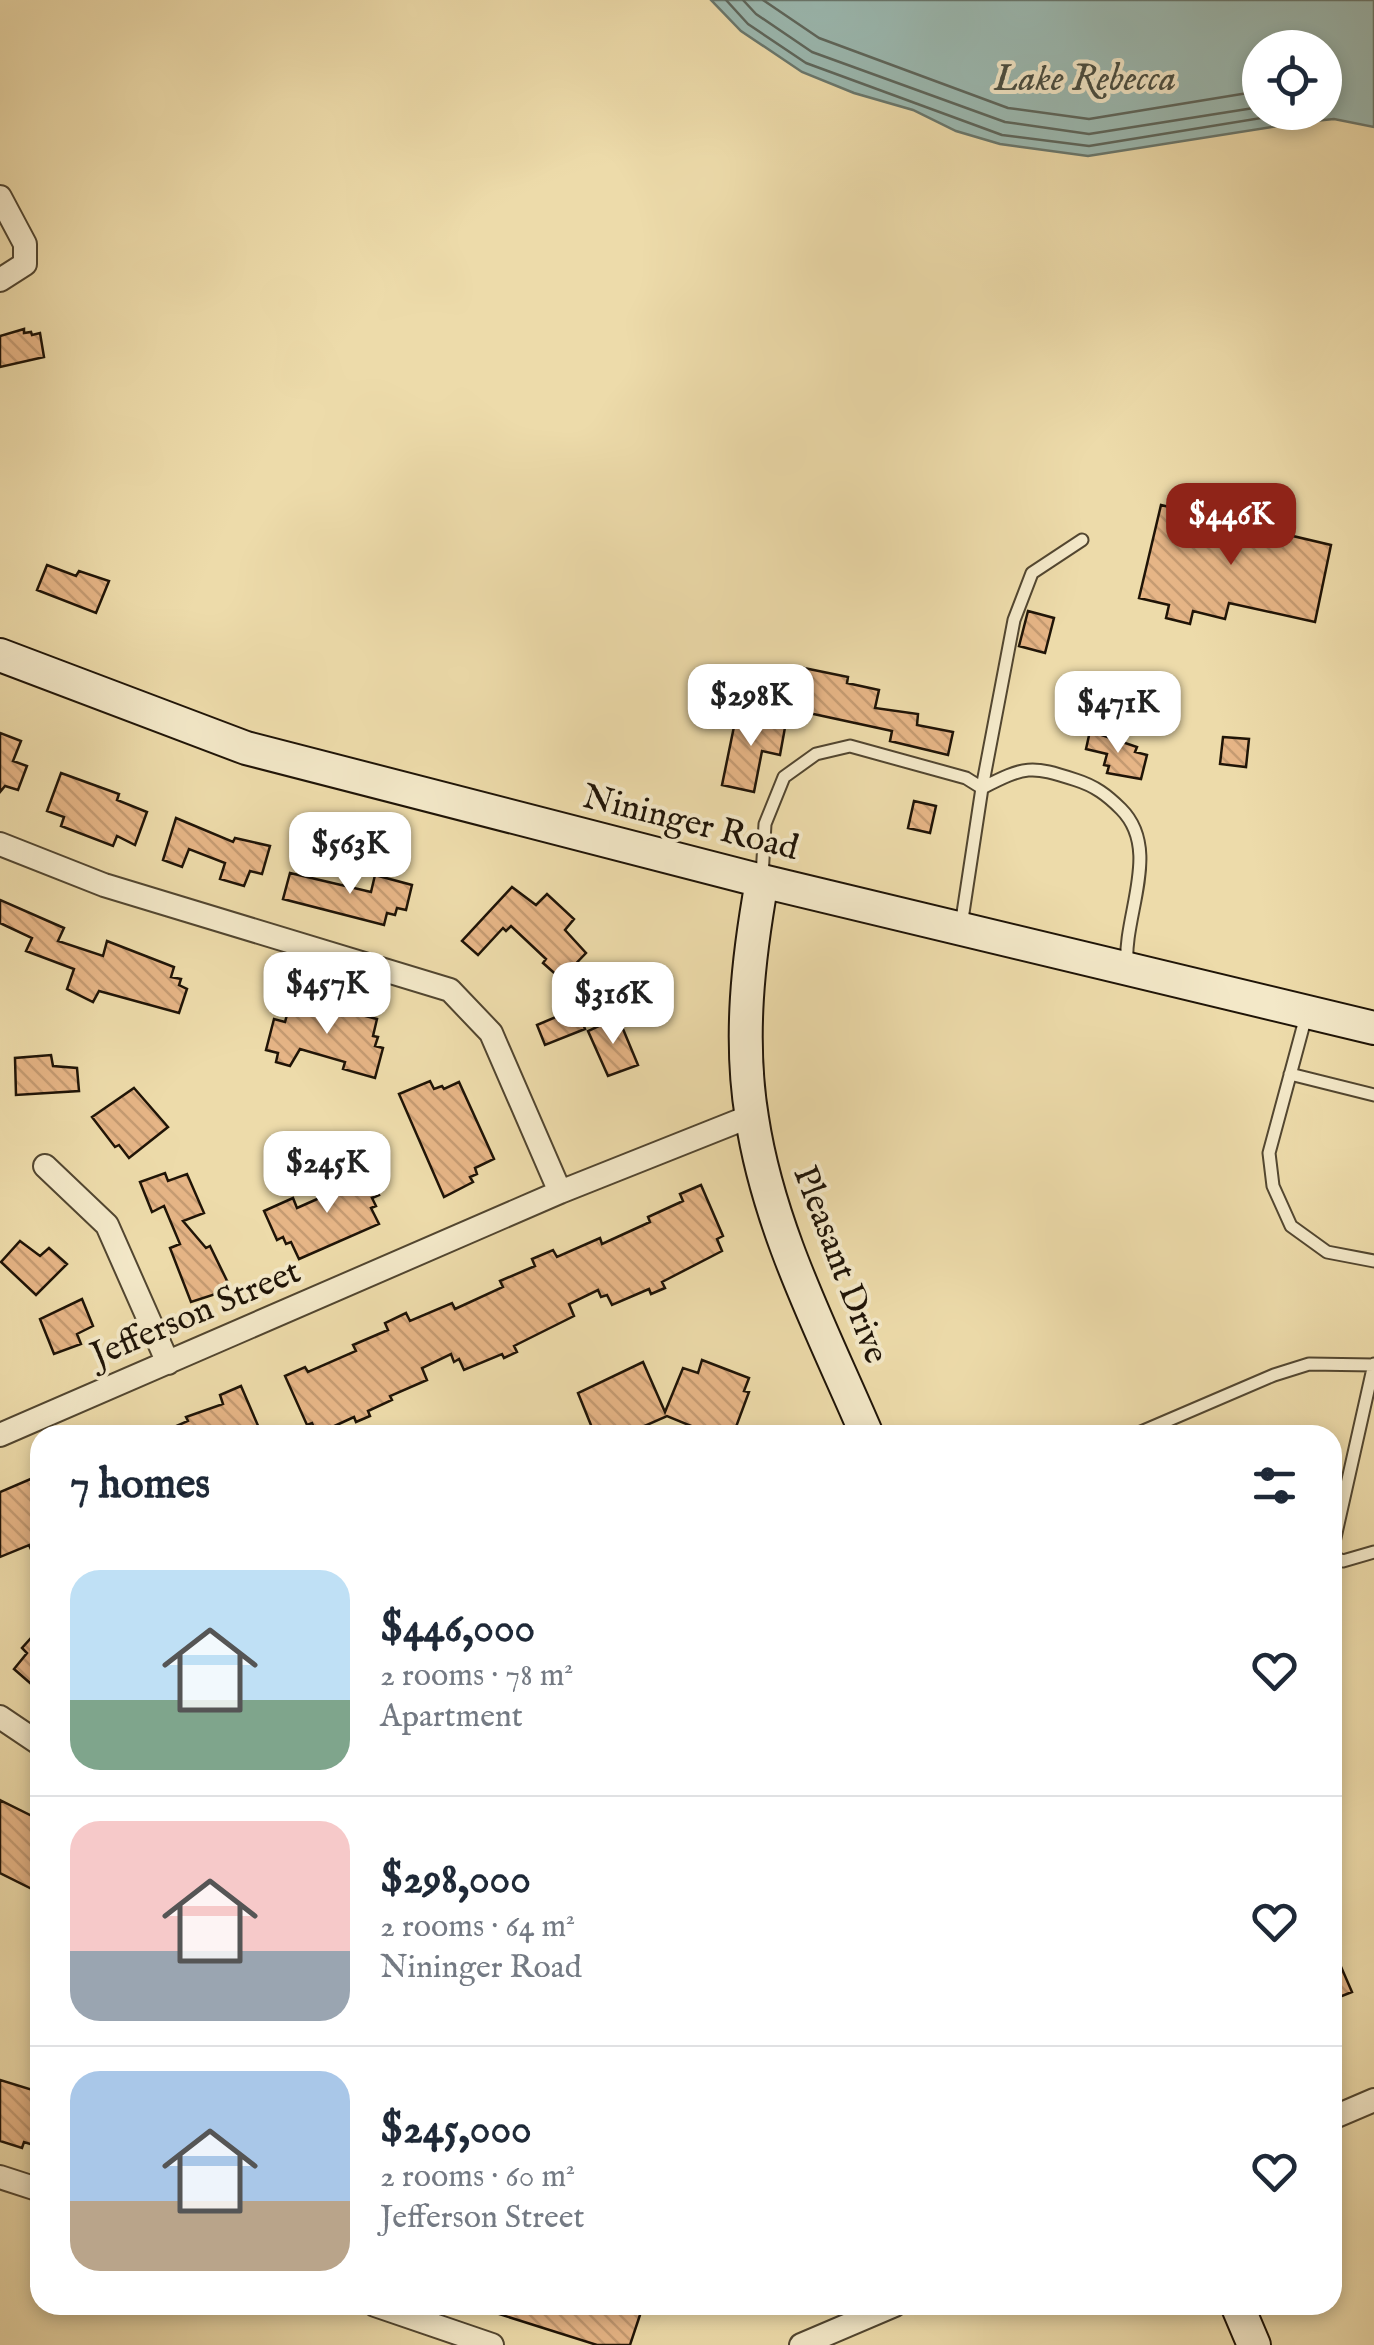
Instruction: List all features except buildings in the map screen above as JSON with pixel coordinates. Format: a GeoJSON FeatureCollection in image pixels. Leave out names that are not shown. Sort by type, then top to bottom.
{"type":"FeatureCollection","features":[{"type":"Feature","properties":{"kind":"street"},"geometry":{"type":"LineString","coordinates":[[0,196],[25,244],[25,264],[0,280]]}},
{"type":"Feature","properties":{"kind":"street","name":"Nininger Road"},"geometry":{"type":"LineString","coordinates":[[0,655],[246,748],[762,881],[1374,1028]]}},
{"type":"Feature","properties":{"kind":"street"},"geometry":{"type":"LineString","coordinates":[[0,844],[104,885],[450,990],[491,1033],[560,1192]]}},
{"type":"Feature","properties":{"kind":"street","name":"Pleasant Drive"},"geometry":{"type":"LineString","coordinates":[[762,881],[748,962],[746,1040],[751,1116],[765,1182],[788,1251],[863,1425]]}},
{"type":"Feature","properties":{"kind":"street","name":"Jefferson Street"},"geometry":{"type":"LineString","coordinates":[[0,1435],[560,1192],[751,1116]]}},
{"type":"Feature","properties":{"kind":"street"},"geometry":{"type":"LineString","coordinates":[[45,1166],[106,1226],[168,1363]]}},
{"type":"Feature","properties":{"kind":"street"},"geometry":{"type":"LineString","coordinates":[[0,1717],[30,1737]]}},
{"type":"Feature","properties":{"kind":"street"},"geometry":{"type":"LineString","coordinates":[[1342,2114],[1374,2100]]}},
{"type":"Feature","properties":{"kind":"street"},"geometry":{"type":"LineString","coordinates":[[0,2176],[30,2186]]}},
{"type":"Feature","properties":{"kind":"street"},"geometry":{"type":"LineString","coordinates":[[404,2315],[492,2345]]}},
{"type":"Feature","properties":{"kind":"street"},"geometry":{"type":"LineString","coordinates":[[801,2345],[872,2315]]}},
{"type":"Feature","properties":{"kind":"street"},"geometry":{"type":"LineString","coordinates":[[1241,2315],[1254,2345]]}},
{"type":"Feature","properties":{"kind":"lane"},"geometry":{"type":"LineString","coordinates":[[960,929],[1014,620],[1032,574],[1082,540]]}},
{"type":"Feature","properties":{"kind":"lane"},"geometry":{"type":"LineString","coordinates":[[762,881],[765,824],[784,777],[816,754],[850,746],[966,778],[982,788]]}},
{"type":"Feature","properties":{"kind":"lane"},"geometry":{"type":"LineString","coordinates":[[982,788],[1012,772],[1039,768],[1091,785],[1128,816],[1140,846],[1134,906],[1125,944],[1127,969]]}},
{"type":"Feature","properties":{"kind":"lane"},"geometry":{"type":"LineString","coordinates":[[1307,1012],[1269,1154],[1272,1186],[1292,1226],[1327,1252],[1374,1261]]}},
{"type":"Feature","properties":{"kind":"lane"},"geometry":{"type":"LineString","coordinates":[[1290,1074],[1374,1094]]}},
{"type":"Feature","properties":{"kind":"lane"},"geometry":{"type":"LineString","coordinates":[[1157,1425],[1274,1374],[1309,1364],[1374,1365],[1342,1509]]}},
{"type":"Feature","properties":{"kind":"lane"},"geometry":{"type":"LineString","coordinates":[[1342,1560],[1374,1552]]}},
{"type":"Feature","properties":{"kind":"water","name":"Lake Rebecca"},"geometry":{"type":"Polygon","coordinates":[[[711,0],[1374,0],[1374,127],[1342,121],[1342,30],[1242,30],[1242,130],[1253,130],[1088,156],[1000,144],[802,72],[741,31],[711,0]]]}}]}
